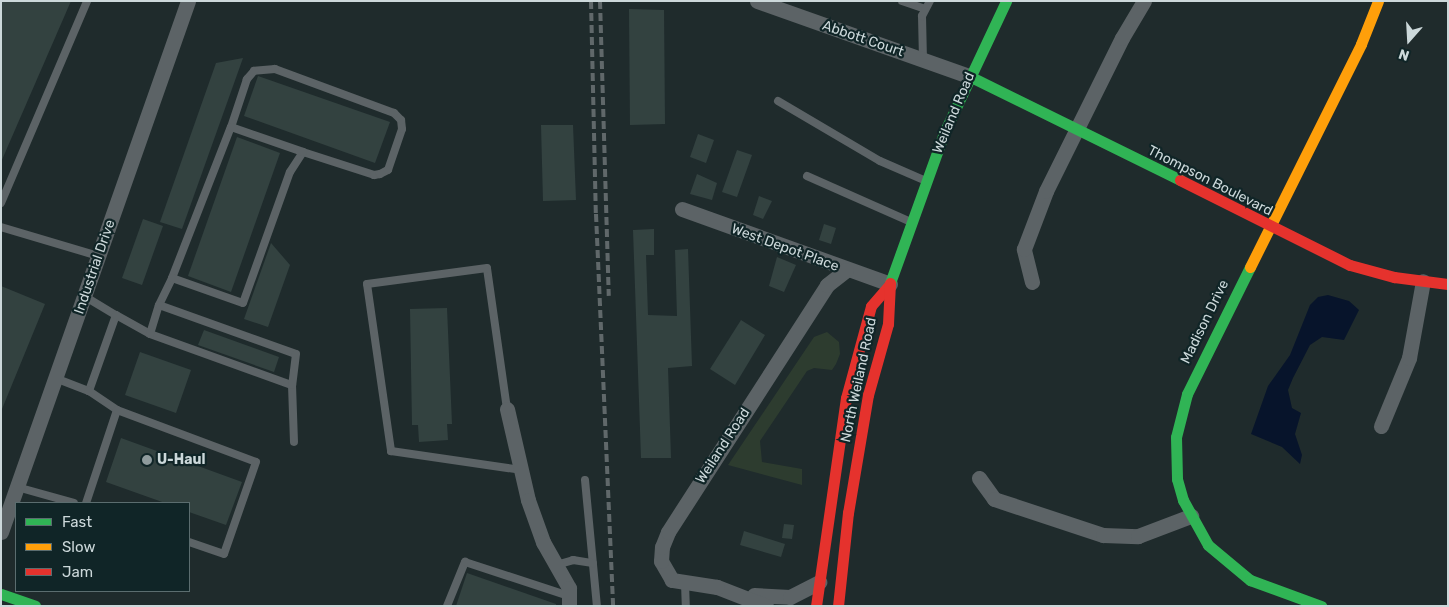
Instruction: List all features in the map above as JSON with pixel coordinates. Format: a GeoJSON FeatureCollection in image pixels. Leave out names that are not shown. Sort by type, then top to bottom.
{"type":"FeatureCollection","features":[{"type":"Feature","properties":{"kind":"street","name":"Industrial Drive"},"geometry":{"type":"LineString","coordinates":[[1,532],[188,1]]}},
{"type":"Feature","properties":{"kind":"street","name":"Abbott Court"},"geometry":{"type":"LineString","coordinates":[[757,1],[969,76]]}},
{"type":"Feature","properties":{"kind":"street","name":"Weiland Road"},"geometry":{"type":"LineString","coordinates":[[890,284],[926,181],[969,76],[1006,1]]}},
{"type":"Feature","properties":{"kind":"street"},"geometry":{"type":"LineString","coordinates":[[1032,282],[1024,249],[1046,191],[1144,1]]}},
{"type":"Feature","properties":{"kind":"street","name":"Madison Drive"},"geometry":{"type":"LineString","coordinates":[[1321,606],[1250,580],[1208,545],[1191,516],[1177,479],[1176,438],[1180,411],[1269,227],[1361,44],[1378,1]]}},
{"type":"Feature","properties":{"kind":"street","name":"Thompson Boulevard"},"geometry":{"type":"LineString","coordinates":[[969,76],[1269,227],[1363,270],[1448,284]]}},
{"type":"Feature","properties":{"kind":"street","name":"West Depot Place"},"geometry":{"type":"LineString","coordinates":[[682,209],[846,270],[890,284]]}},
{"type":"Feature","properties":{"kind":"street","name":"Weiland Road"},"geometry":{"type":"LineString","coordinates":[[819,582],[780,598],[733,592],[672,580],[661,561],[668,532],[827,286],[846,270]]}},
{"type":"Feature","properties":{"kind":"street"},"geometry":{"type":"LineString","coordinates":[[1381,426],[1409,358],[1423,281]]}},
{"type":"Feature","properties":{"kind":"street","name":"North Weiland Road"},"geometry":{"type":"LineString","coordinates":[[816,606],[846,398],[858,344],[871,306],[890,284]]}},
{"type":"Feature","properties":{"kind":"street","name":"North Weiland Road"},"geometry":{"type":"LineString","coordinates":[[838,606],[848,513],[868,395],[888,324],[890,284]]}},
{"type":"Feature","properties":{"kind":"street"},"geometry":{"type":"LineString","coordinates":[[507,409],[521,470],[543,542],[569,588],[569,601]]}},
{"type":"Feature","properties":{"kind":"street"},"geometry":{"type":"LineString","coordinates":[[979,478],[994,499],[1103,535],[1138,536],[1191,516]]}},
{"type":"Feature","properties":{"kind":"street","name":"Weiland Road"},"geometry":{"type":"LineString","coordinates":[[733,592],[766,606]]}},
{"type":"Feature","properties":{"kind":"street"},"geometry":{"type":"LineString","coordinates":[[1,594],[35,606]]}},
{"type":"Feature","properties":{"kind":"lane"},"geometry":{"type":"LineString","coordinates":[[1,203],[87,1]]}},
{"type":"Feature","properties":{"kind":"lane"},"geometry":{"type":"LineString","coordinates":[[902,1],[925,9]]}},
{"type":"Feature","properties":{"kind":"lane"},"geometry":{"type":"LineString","coordinates":[[923,60],[921,34],[925,9],[930,1]]}},
{"type":"Feature","properties":{"kind":"lane"},"geometry":{"type":"LineString","coordinates":[[150,334],[159,305],[172,278],[231,127],[247,79],[254,71],[263,69],[284,72],[394,113],[402,120],[402,129],[388,170],[374,175],[231,127]]}},
{"type":"Feature","properties":{"kind":"lane"},"geometry":{"type":"LineString","coordinates":[[778,101],[880,161],[926,181]]}},
{"type":"Feature","properties":{"kind":"lane"},"geometry":{"type":"LineString","coordinates":[[172,278],[243,303],[290,172],[303,152]]}},
{"type":"Feature","properties":{"kind":"lane"},"geometry":{"type":"LineString","coordinates":[[807,176],[911,222]]}},
{"type":"Feature","properties":{"kind":"lane"},"geometry":{"type":"LineString","coordinates":[[1,227],[98,256]]}},
{"type":"Feature","properties":{"kind":"lane"},"geometry":{"type":"LineString","coordinates":[[507,409],[487,268],[367,284],[391,451],[521,470]]}},
{"type":"Feature","properties":{"kind":"lane"},"geometry":{"type":"LineString","coordinates":[[84,296],[150,334],[292,384]]}},
{"type":"Feature","properties":{"kind":"lane"},"geometry":{"type":"LineString","coordinates":[[159,305],[296,354],[292,384],[294,442]]}},
{"type":"Feature","properties":{"kind":"lane"},"geometry":{"type":"LineString","coordinates":[[89,391],[116,315]]}},
{"type":"Feature","properties":{"kind":"lane"},"geometry":{"type":"LineString","coordinates":[[55,378],[89,391],[117,410],[256,462],[224,554],[190,542]]}},
{"type":"Feature","properties":{"kind":"lane"},"geometry":{"type":"LineString","coordinates":[[86,502],[117,410]]}},
{"type":"Feature","properties":{"kind":"lane"},"geometry":{"type":"LineString","coordinates":[[584,480],[594,563],[596,606]]}},
{"type":"Feature","properties":{"kind":"lane"},"geometry":{"type":"LineString","coordinates":[[17,487],[70,502]]}},
{"type":"Feature","properties":{"kind":"lane"},"geometry":{"type":"LineString","coordinates":[[556,564],[573,560],[594,563]]}},
{"type":"Feature","properties":{"kind":"lane"},"geometry":{"type":"LineString","coordinates":[[447,606],[465,562],[569,601]]}},
{"type":"Feature","properties":{"kind":"lane"},"geometry":{"type":"LineString","coordinates":[[685,583],[686,606]]}},
{"type":"Feature","properties":{"kind":"green space"},"geometry":{"type":"Polygon","coordinates":[[[827,332],[839,342],[840,354],[836,364],[832,370],[814,368],[807,371],[760,441],[762,462],[802,469],[802,485],[728,465],[814,337],[827,332]]]}},
{"type":"Feature","properties":{"kind":"water"},"geometry":{"type":"Polygon","coordinates":[[[1328,295],[1349,301],[1359,310],[1344,340],[1322,337],[1310,345],[1288,390],[1292,408],[1301,413],[1295,434],[1302,455],[1300,464],[1282,447],[1251,434],[1268,386],[1290,355],[1310,305],[1318,297],[1328,295]]]}},
{"type":"Feature","properties":{"kind":"building"},"geometry":{"type":"Polygon","coordinates":[[[1,1],[71,1],[1,162],[1,1]]]}},
{"type":"Feature","properties":{"kind":"building"},"geometry":{"type":"Polygon","coordinates":[[[629,9],[664,10],[665,124],[630,125],[629,9]]]}},
{"type":"Feature","properties":{"kind":"building"},"geometry":{"type":"Polygon","coordinates":[[[243,58],[182,229],[160,222],[216,63],[243,58]]]}},
{"type":"Feature","properties":{"kind":"building"},"geometry":{"type":"Polygon","coordinates":[[[258,76],[390,122],[375,163],[244,116],[258,76]]]}},
{"type":"Feature","properties":{"kind":"building"},"geometry":{"type":"Polygon","coordinates":[[[541,125],[573,125],[576,200],[543,201],[541,125]]]}},
{"type":"Feature","properties":{"kind":"building"},"geometry":{"type":"Polygon","coordinates":[[[698,134],[714,140],[706,163],[690,157],[698,134]]]}},
{"type":"Feature","properties":{"kind":"building"},"geometry":{"type":"Polygon","coordinates":[[[237,137],[280,153],[231,292],[188,276],[237,137]]]}},
{"type":"Feature","properties":{"kind":"building"},"geometry":{"type":"Polygon","coordinates":[[[737,150],[752,155],[737,197],[722,192],[737,150]]]}},
{"type":"Feature","properties":{"kind":"building"},"geometry":{"type":"Polygon","coordinates":[[[697,174],[717,183],[712,200],[690,194],[697,174]]]}},
{"type":"Feature","properties":{"kind":"building"},"geometry":{"type":"Polygon","coordinates":[[[759,196],[772,201],[763,219],[753,215],[759,196]]]}},
{"type":"Feature","properties":{"kind":"building"},"geometry":{"type":"Polygon","coordinates":[[[143,219],[163,226],[142,285],[122,278],[143,219]]]}},
{"type":"Feature","properties":{"kind":"building"},"geometry":{"type":"Polygon","coordinates":[[[824,224],[836,228],[831,244],[819,240],[824,224]]]}},
{"type":"Feature","properties":{"kind":"building"},"geometry":{"type":"Polygon","coordinates":[[[654,229],[654,255],[646,255],[648,315],[677,316],[675,250],[688,249],[692,366],[668,368],[671,458],[641,458],[633,230],[654,229]]]}},
{"type":"Feature","properties":{"kind":"building"},"geometry":{"type":"Polygon","coordinates":[[[271,243],[290,265],[268,327],[244,319],[271,243]]]}},
{"type":"Feature","properties":{"kind":"building"},"geometry":{"type":"Polygon","coordinates":[[[777,257],[796,265],[784,292],[769,286],[777,257]]]}},
{"type":"Feature","properties":{"kind":"building"},"geometry":{"type":"Polygon","coordinates":[[[1,286],[45,304],[2,409],[1,409],[1,286]]]}},
{"type":"Feature","properties":{"kind":"building"},"geometry":{"type":"Polygon","coordinates":[[[447,308],[452,424],[447,424],[448,440],[419,442],[418,425],[412,425],[410,309],[447,308]]]}},
{"type":"Feature","properties":{"kind":"building"},"geometry":{"type":"Polygon","coordinates":[[[741,320],[765,335],[735,385],[710,369],[741,320]]]}},
{"type":"Feature","properties":{"kind":"building"},"geometry":{"type":"Polygon","coordinates":[[[204,330],[279,357],[274,372],[198,345],[204,330]]]}},
{"type":"Feature","properties":{"kind":"building"},"geometry":{"type":"Polygon","coordinates":[[[140,352],[191,370],[176,413],[125,395],[140,352]]]}},
{"type":"Feature","properties":{"kind":"building","name":"U-Haul"},"geometry":{"type":"Polygon","coordinates":[[[121,438],[242,482],[226,525],[190,512],[190,502],[162,502],[106,482],[121,438]]]}},
{"type":"Feature","properties":{"kind":"building"},"geometry":{"type":"Polygon","coordinates":[[[784,524],[794,525],[792,539],[782,538],[784,524]]]}},
{"type":"Feature","properties":{"kind":"building"},"geometry":{"type":"Polygon","coordinates":[[[744,531],[785,544],[781,557],[740,545],[744,531]]]}},
{"type":"Feature","properties":{"kind":"building"},"geometry":{"type":"Polygon","coordinates":[[[467,573],[556,604],[556,606],[456,606],[467,573]]]}},
{"type":"Feature","properties":{"kind":"railway"},"geometry":{"type":"LineString","coordinates":[[591,1],[596,214],[613,606]]}},
{"type":"Feature","properties":{"kind":"railway"},"geometry":{"type":"LineString","coordinates":[[600,1],[609,296]]}},
{"type":"Feature","properties":{"kind":"traffic: fast"},"geometry":{"type":"LineString","coordinates":[[890,283],[944,133],[1006,1]]}},
{"type":"Feature","properties":{"kind":"traffic: fast"},"geometry":{"type":"LineString","coordinates":[[969,76],[1180,180]]}},
{"type":"Feature","properties":{"kind":"traffic: fast"},"geometry":{"type":"LineString","coordinates":[[1250,267],[1187,394],[1176,437],[1177,479],[1183,500],[1208,545],[1250,580],[1321,606]]}},
{"type":"Feature","properties":{"kind":"traffic: fast"},"geometry":{"type":"LineString","coordinates":[[1,594],[35,606]]}},
{"type":"Feature","properties":{"kind":"traffic: slow"},"geometry":{"type":"LineString","coordinates":[[1250,267],[1361,44],[1378,1]]}},
{"type":"Feature","properties":{"kind":"traffic: jam"},"geometry":{"type":"LineString","coordinates":[[1180,180],[1350,265],[1394,277],[1448,284]]}},
{"type":"Feature","properties":{"kind":"traffic: jam"},"geometry":{"type":"LineString","coordinates":[[838,606],[848,513],[868,395],[888,324],[890,283]]}},
{"type":"Feature","properties":{"kind":"traffic: jam"},"geometry":{"type":"LineString","coordinates":[[816,606],[846,398],[871,306],[890,284]]}},
{"type":"Feature","properties":{"kind":"place","name":"U-Haul"},"geometry":{"type":"Point","coordinates":[147,460]}}]}
